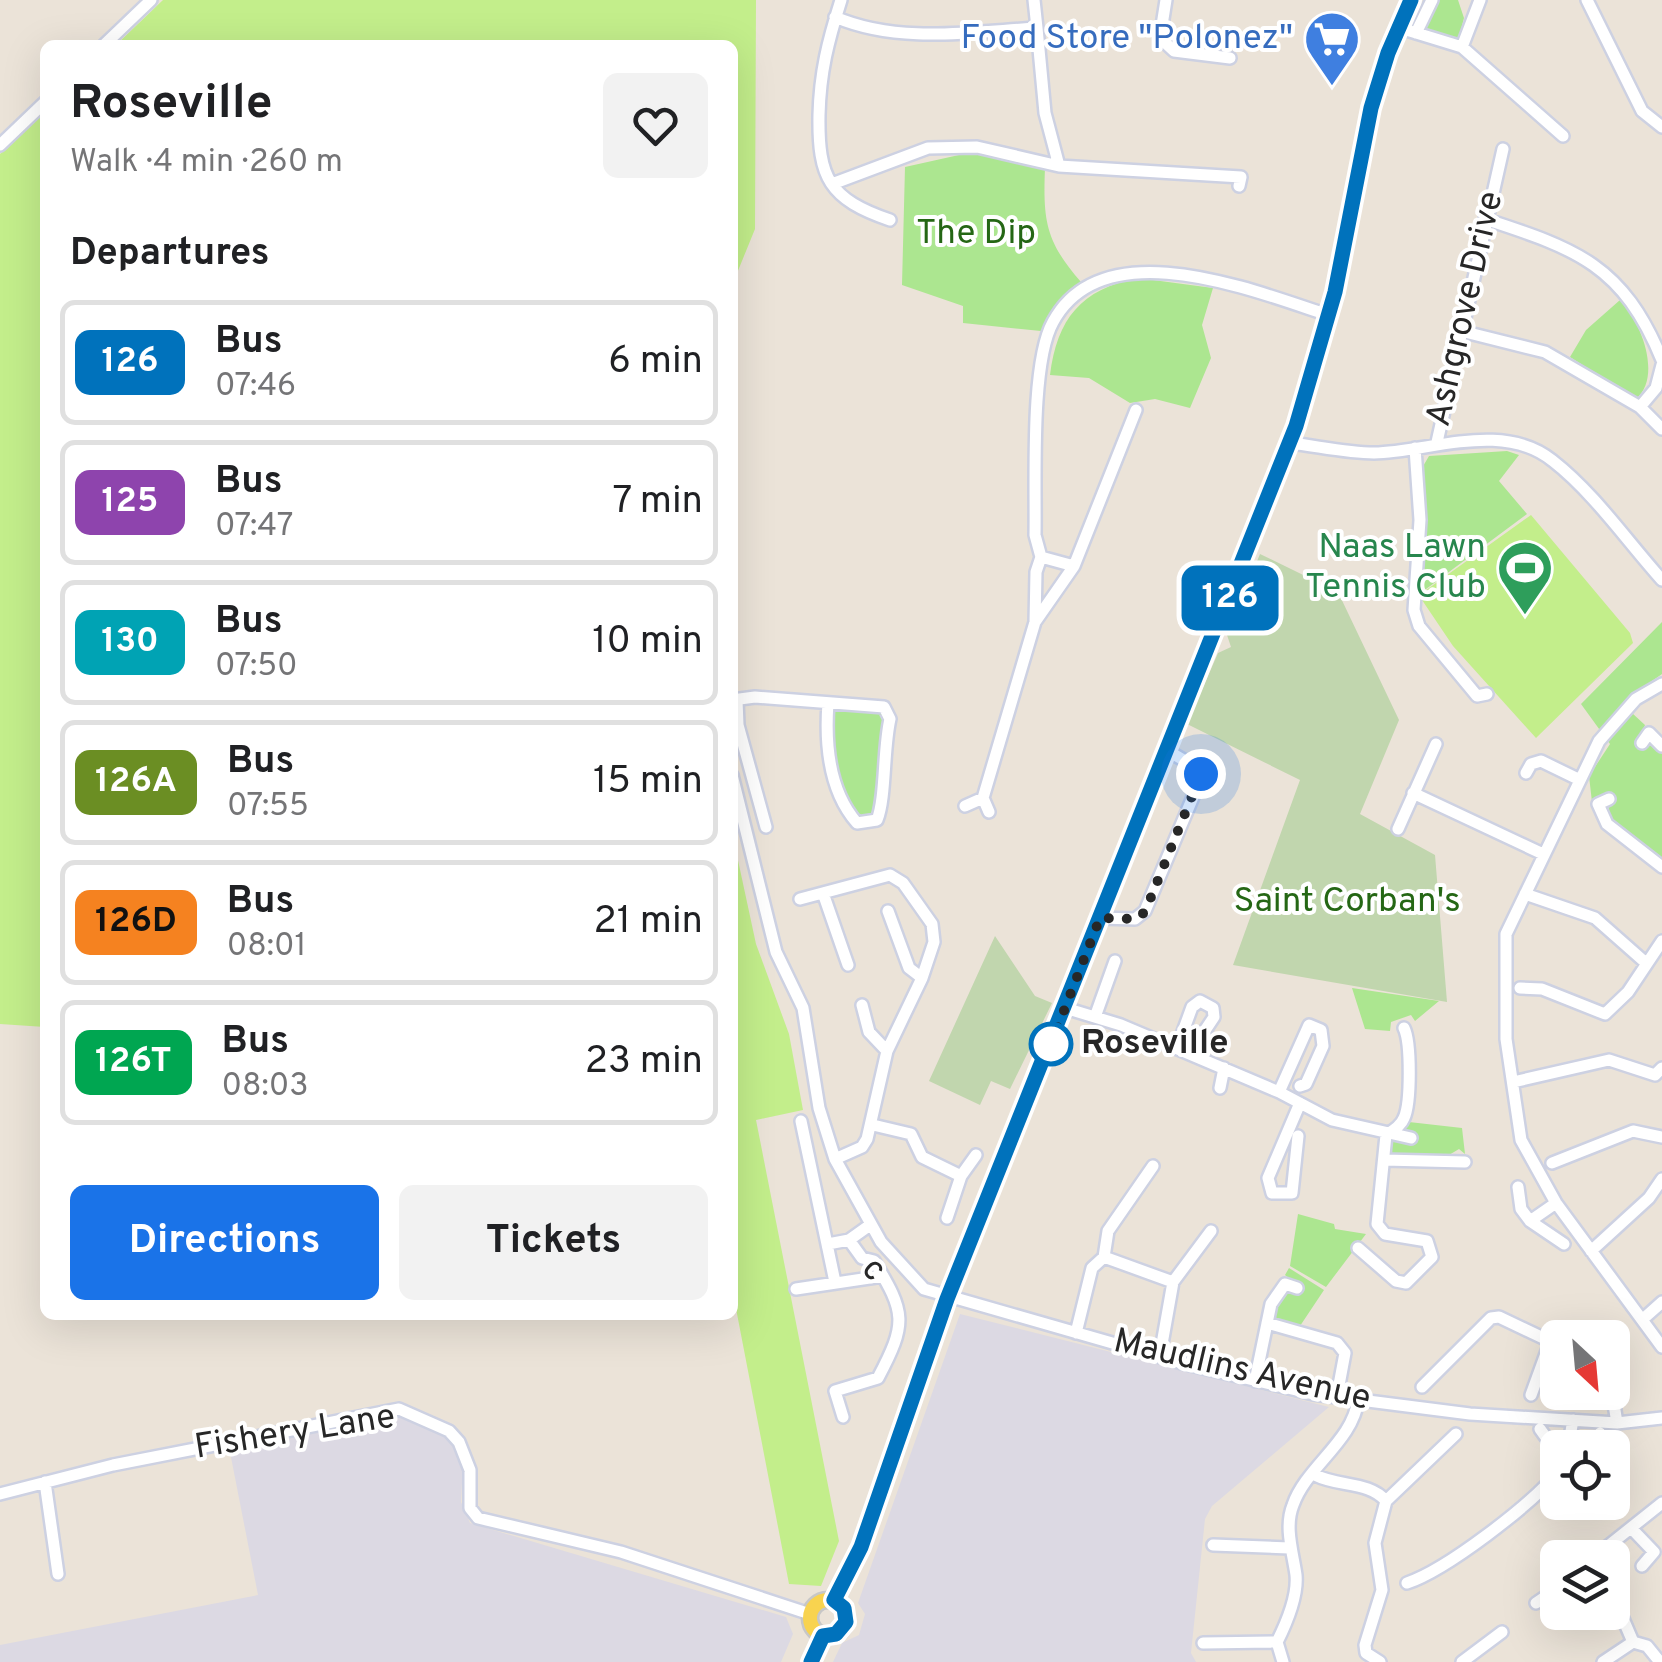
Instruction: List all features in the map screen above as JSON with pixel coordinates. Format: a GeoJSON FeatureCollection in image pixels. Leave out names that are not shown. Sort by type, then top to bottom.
{"type":"FeatureCollection","features":[{"type":"Feature","properties":{"kind":"main road"},"geometry":{"type":"LineString","coordinates":[[834,1600],[861,1547],[947,1299],[1290,443],[1328,315],[1371,108],[1411,0]]}},
{"type":"Feature","properties":{"kind":"main road"},"geometry":{"type":"LineString","coordinates":[[834,1600],[844,1608],[846,1622],[836,1634],[823,1636],[813,1628],[810,1614],[817,1603],[834,1600]]}},
{"type":"Feature","properties":{"kind":"main road"},"geometry":{"type":"LineString","coordinates":[[811,1662],[823,1636]]}},
{"type":"Feature","properties":{"kind":"street"},"geometry":{"type":"LineString","coordinates":[[109,40],[151,0]]}},
{"type":"Feature","properties":{"kind":"street"},"geometry":{"type":"LineString","coordinates":[[840,0],[820,74],[818,161],[832,184],[859,210],[890,220]]}},
{"type":"Feature","properties":{"kind":"street"},"geometry":{"type":"LineString","coordinates":[[1034,0],[1044,113],[1059,166]]}},
{"type":"Feature","properties":{"kind":"street"},"geometry":{"type":"LineString","coordinates":[[1166,0],[1160,38],[1174,51],[1230,58]]}},
{"type":"Feature","properties":{"kind":"street"},"geometry":{"type":"LineString","coordinates":[[1416,33],[1432,0]]}},
{"type":"Feature","properties":{"kind":"street"},"geometry":{"type":"LineString","coordinates":[[1462,47],[1480,0]]}},
{"type":"Feature","properties":{"kind":"street"},"geometry":{"type":"LineString","coordinates":[[1587,0],[1642,111],[1662,126]]}},
{"type":"Feature","properties":{"kind":"street"},"geometry":{"type":"LineString","coordinates":[[835,17],[864,30],[922,34],[1037,28]]}},
{"type":"Feature","properties":{"kind":"street"},"geometry":{"type":"LineString","coordinates":[[1400,28],[1462,47],[1563,136]]}},
{"type":"Feature","properties":{"kind":"street"},"geometry":{"type":"LineString","coordinates":[[0,145],[40,107]]}},
{"type":"Feature","properties":{"kind":"street"},"geometry":{"type":"LineString","coordinates":[[832,184],[928,148],[977,147],[1059,166],[1241,176],[1239,186]]}},
{"type":"Feature","properties":{"kind":"street","name":"Ashgrove Drive"},"geometry":{"type":"LineString","coordinates":[[1290,443],[1369,453],[1436,442],[1503,150]]}},
{"type":"Feature","properties":{"kind":"street"},"geometry":{"type":"LineString","coordinates":[[1485,220],[1575,251],[1613,279],[1647,323],[1662,363],[1656,388],[1640,407]]}},
{"type":"Feature","properties":{"kind":"street"},"geometry":{"type":"LineString","coordinates":[[989,812],[983,798],[1035,622],[1036,572],[1042,557],[1035,534],[1044,353],[1051,324],[1070,300],[1096,282],[1137,272],[1226,282],[1328,315]]}},
{"type":"Feature","properties":{"kind":"street"},"geometry":{"type":"LineString","coordinates":[[1460,330],[1546,352],[1640,407],[1662,429]]}},
{"type":"Feature","properties":{"kind":"street"},"geometry":{"type":"LineString","coordinates":[[1035,622],[1074,566],[1136,410]]}},
{"type":"Feature","properties":{"kind":"street"},"geometry":{"type":"LineString","coordinates":[[1436,442],[1509,442],[1552,459],[1662,580]]}},
{"type":"Feature","properties":{"kind":"street"},"geometry":{"type":"LineString","coordinates":[[1415,448],[1420,520],[1414,610],[1419,626],[1460,677],[1477,696],[1487,694]]}},
{"type":"Feature","properties":{"kind":"street"},"geometry":{"type":"LineString","coordinates":[[1042,557],[1074,566]]}},
{"type":"Feature","properties":{"kind":"street"},"geometry":{"type":"LineString","coordinates":[[1662,684],[1636,699],[1599,741],[1506,934],[1506,1039],[1521,1140],[1556,1202],[1662,1347]]}},
{"type":"Feature","properties":{"kind":"street"},"geometry":{"type":"LineString","coordinates":[[738,700],[828,703],[884,707],[889,713],[878,820],[857,823],[835,782],[825,744],[828,703]]}},
{"type":"Feature","properties":{"kind":"street"},"geometry":{"type":"LineString","coordinates":[[738,725],[766,827]]}},
{"type":"Feature","properties":{"kind":"street"},"geometry":{"type":"LineString","coordinates":[[1642,743],[1649,734],[1662,746]]}},
{"type":"Feature","properties":{"kind":"street"},"geometry":{"type":"LineString","coordinates":[[1398,829],[1436,744]]}},
{"type":"Feature","properties":{"kind":"street"},"geometry":{"type":"LineString","coordinates":[[1100,918],[1135,919],[1145,912],[1201,778],[1199,769],[1168,751]]}},
{"type":"Feature","properties":{"kind":"street"},"geometry":{"type":"LineString","coordinates":[[1526,773],[1531,764],[1541,761],[1578,779]]}},
{"type":"Feature","properties":{"kind":"street"},"geometry":{"type":"LineString","coordinates":[[1413,793],[1543,854]]}},
{"type":"Feature","properties":{"kind":"street"},"geometry":{"type":"LineString","coordinates":[[965,806],[983,798]]}},
{"type":"Feature","properties":{"kind":"street","name":"Maudlins Avenue"},"geometry":{"type":"LineString","coordinates":[[738,799],[776,952],[803,1008],[819,1108],[835,1159],[870,1224],[924,1290],[1255,1381],[1358,1400],[1617,1423],[1662,1418]]}},
{"type":"Feature","properties":{"kind":"street"},"geometry":{"type":"LineString","coordinates":[[1609,799],[1598,804],[1607,824],[1662,867]]}},
{"type":"Feature","properties":{"kind":"street"},"geometry":{"type":"LineString","coordinates":[[800,898],[890,875],[904,883],[932,924],[934,942],[922,978],[887,1051],[878,1080],[873,1125],[862,1147],[835,1159]]}},
{"type":"Feature","properties":{"kind":"street"},"geometry":{"type":"LineString","coordinates":[[823,893],[846,939],[848,965]]}},
{"type":"Feature","properties":{"kind":"street"},"geometry":{"type":"LineString","coordinates":[[1525,894],[1595,918],[1646,963]]}},
{"type":"Feature","properties":{"kind":"street"},"geometry":{"type":"LineString","coordinates":[[896,917],[909,968],[922,978]]}},
{"type":"Feature","properties":{"kind":"street"},"geometry":{"type":"LineString","coordinates":[[1520,988],[1542,988],[1605,1014],[1628,992],[1662,940]]}},
{"type":"Feature","properties":{"kind":"street"},"geometry":{"type":"LineString","coordinates":[[1095,1017],[1115,961]]}},
{"type":"Feature","properties":{"kind":"street"},"geometry":{"type":"LineString","coordinates":[[1176,1048],[1192,1007],[1200,1002],[1214,1008],[1214,1017],[1200,1038]]}},
{"type":"Feature","properties":{"kind":"street"},"geometry":{"type":"LineString","coordinates":[[1065,1008],[1224,1068],[1332,1120],[1411,1138]]}},
{"type":"Feature","properties":{"kind":"street"},"geometry":{"type":"LineString","coordinates":[[879,1013],[864,1011],[868,1032],[887,1051]]}},
{"type":"Feature","properties":{"kind":"street"},"geometry":{"type":"LineString","coordinates":[[1279,1092],[1303,1030],[1309,1026],[1321,1030],[1324,1046],[1306,1084],[1300,1086]]}},
{"type":"Feature","properties":{"kind":"street"},"geometry":{"type":"LineString","coordinates":[[1358,1248],[1396,1282],[1406,1283],[1432,1257],[1427,1241],[1380,1230],[1386,1135],[1405,1118],[1410,1052],[1404,1028]]}},
{"type":"Feature","properties":{"kind":"street"},"geometry":{"type":"LineString","coordinates":[[1513,1082],[1594,1061],[1609,1060],[1655,1075],[1662,1068]]}},
{"type":"Feature","properties":{"kind":"street"},"geometry":{"type":"LineString","coordinates":[[1220,1088],[1224,1068]]}},
{"type":"Feature","properties":{"kind":"street"},"geometry":{"type":"LineString","coordinates":[[1298,1136],[1292,1193],[1272,1193],[1268,1178],[1300,1103]]}},
{"type":"Feature","properties":{"kind":"street"},"geometry":{"type":"LineString","coordinates":[[873,1125],[911,1134],[922,1157],[962,1176]]}},
{"type":"Feature","properties":{"kind":"street"},"geometry":{"type":"LineString","coordinates":[[800,1128],[835,1282]]}},
{"type":"Feature","properties":{"kind":"street"},"geometry":{"type":"LineString","coordinates":[[1552,1163],[1633,1131],[1662,1137]]}},
{"type":"Feature","properties":{"kind":"street"},"geometry":{"type":"LineString","coordinates":[[947,1218],[962,1176],[976,1155]]}},
{"type":"Feature","properties":{"kind":"street"},"geometry":{"type":"LineString","coordinates":[[1384,1160],[1465,1162]]}},
{"type":"Feature","properties":{"kind":"street"},"geometry":{"type":"LineString","coordinates":[[1076,1333],[1092,1268],[1104,1257],[1108,1232],[1153,1166]]}},
{"type":"Feature","properties":{"kind":"street"},"geometry":{"type":"LineString","coordinates":[[1591,1250],[1626,1220],[1662,1180]]}},
{"type":"Feature","properties":{"kind":"street"},"geometry":{"type":"LineString","coordinates":[[1518,1187],[1520,1208],[1530,1222],[1564,1244]]}},
{"type":"Feature","properties":{"kind":"street"},"geometry":{"type":"LineString","coordinates":[[1530,1222],[1556,1202]]}},
{"type":"Feature","properties":{"kind":"street"},"geometry":{"type":"LineString","coordinates":[[828,1244],[848,1240],[870,1224]]}},
{"type":"Feature","properties":{"kind":"street"},"geometry":{"type":"LineString","coordinates":[[1162,1344],[1173,1282],[1211,1231]]}},
{"type":"Feature","properties":{"kind":"street","name":"c"},"geometry":{"type":"LineString","coordinates":[[843,1417],[834,1391],[878,1378],[902,1320],[898,1300],[883,1276],[848,1240]]}},
{"type":"Feature","properties":{"kind":"street"},"geometry":{"type":"LineString","coordinates":[[1104,1257],[1173,1282]]}},
{"type":"Feature","properties":{"kind":"street"},"geometry":{"type":"LineString","coordinates":[[796,1289],[883,1276]]}},
{"type":"Feature","properties":{"kind":"street"},"geometry":{"type":"LineString","coordinates":[[1255,1381],[1271,1304],[1286,1284],[1297,1288]]}},
{"type":"Feature","properties":{"kind":"street"},"geometry":{"type":"LineString","coordinates":[[1643,1319],[1662,1302]]}},
{"type":"Feature","properties":{"kind":"street"},"geometry":{"type":"LineString","coordinates":[[1422,1388],[1491,1318],[1540,1336]]}},
{"type":"Feature","properties":{"kind":"street"},"geometry":{"type":"LineString","coordinates":[[1267,1324],[1338,1343],[1345,1353],[1340,1385]]}},
{"type":"Feature","properties":{"kind":"street"},"geometry":{"type":"LineString","coordinates":[[1531,1394],[1540,1374]]}},
{"type":"Feature","properties":{"kind":"street"},"geometry":{"type":"LineString","coordinates":[[1284,1662],[1278,1642],[1296,1583],[1290,1548],[1292,1505],[1322,1458],[1353,1422],[1358,1400]]}},
{"type":"Feature","properties":{"kind":"street","name":"Fishery Lane"},"geometry":{"type":"LineString","coordinates":[[0,1494],[399,1409],[449,1431],[459,1442],[470,1470],[470,1508],[478,1518],[621,1552],[810,1614]]}},
{"type":"Feature","properties":{"kind":"street"},"geometry":{"type":"LineString","coordinates":[[1615,1410],[1617,1423]]}},
{"type":"Feature","properties":{"kind":"street"},"geometry":{"type":"LineString","coordinates":[[1571,1430],[1573,1420]]}},
{"type":"Feature","properties":{"kind":"street"},"geometry":{"type":"LineString","coordinates":[[1380,1662],[1364,1646],[1382,1590],[1375,1543],[1386,1502],[1456,1434]]}},
{"type":"Feature","properties":{"kind":"street"},"geometry":{"type":"LineString","coordinates":[[1314,1475],[1339,1485],[1371,1489],[1386,1502]]}},
{"type":"Feature","properties":{"kind":"street"},"geometry":{"type":"LineString","coordinates":[[45,1482],[58,1574]]}},
{"type":"Feature","properties":{"kind":"street"},"geometry":{"type":"LineString","coordinates":[[1407,1583],[1422,1578],[1492,1530],[1540,1488]]}},
{"type":"Feature","properties":{"kind":"street"},"geometry":{"type":"LineString","coordinates":[[1616,1540],[1662,1504]]}},
{"type":"Feature","properties":{"kind":"street"},"geometry":{"type":"LineString","coordinates":[[1631,1528],[1654,1552],[1642,1566]]}},
{"type":"Feature","properties":{"kind":"street"},"geometry":{"type":"LineString","coordinates":[[1213,1546],[1290,1548]]}},
{"type":"Feature","properties":{"kind":"street"},"geometry":{"type":"LineString","coordinates":[[1536,1602],[1540,1599]]}},
{"type":"Feature","properties":{"kind":"street"},"geometry":{"type":"LineString","coordinates":[[1628,1630],[1633,1642]]}},
{"type":"Feature","properties":{"kind":"street"},"geometry":{"type":"LineString","coordinates":[[1462,1662],[1502,1632]]}},
{"type":"Feature","properties":{"kind":"street"},"geometry":{"type":"LineString","coordinates":[[1202,1643],[1278,1642]]}},
{"type":"Feature","properties":{"kind":"street"},"geometry":{"type":"LineString","coordinates":[[1603,1662],[1633,1642],[1647,1646],[1660,1662]]}},
{"type":"Feature","properties":{"kind":"shaded area"},"geometry":{"type":"Polygon","coordinates":[[[960,1314],[1329,1407],[1212,1506],[1205,1519],[1191,1653],[1196,1662],[833,1662],[842,1643],[859,1635],[865,1614],[858,1603],[960,1314]]]}},
{"type":"Feature","properties":{"kind":"shaded area"},"geometry":{"type":"Polygon","coordinates":[[[397,1416],[440,1431],[455,1446],[463,1464],[461,1502],[470,1523],[786,1617],[793,1634],[781,1662],[0,1662],[0,1645],[258,1595],[229,1447],[397,1416]]]}},
{"type":"Feature","properties":{"kind":"green space"},"geometry":{"type":"Polygon","coordinates":[[[163,0],[756,0],[755,229],[738,271],[738,40],[121,40],[163,0]]]}},
{"type":"Feature","properties":{"kind":"green space"},"geometry":{"type":"Polygon","coordinates":[[[1436,0],[1458,0],[1464,18],[1458,41],[1424,32],[1422,24],[1436,0]]]}},
{"type":"Feature","properties":{"kind":"green space"},"geometry":{"type":"Polygon","coordinates":[[[40,117],[40,1027],[0,1024],[0,154],[40,117]]]}},
{"type":"Feature","properties":{"kind":"green space","name":"The Dip"},"geometry":{"type":"Polygon","coordinates":[[[977,151],[1045,167],[1046,216],[1053,242],[1081,282],[1052,311],[1041,331],[963,323],[963,306],[902,285],[905,167],[977,151]]]}},
{"type":"Feature","properties":{"kind":"green space"},"geometry":{"type":"Polygon","coordinates":[[[1138,278],[1213,288],[1202,325],[1211,358],[1190,408],[1155,399],[1130,403],[1089,378],[1050,375],[1059,338],[1075,310],[1101,290],[1138,278]]]}},
{"type":"Feature","properties":{"kind":"green space"},"geometry":{"type":"Polygon","coordinates":[[[1620,300],[1635,322],[1646,350],[1648,377],[1636,399],[1570,357],[1586,330],[1620,300]]]}},
{"type":"Feature","properties":{"kind":"green space"},"geometry":{"type":"Polygon","coordinates":[[[1507,451],[1519,455],[1499,481],[1527,514],[1422,592],[1422,468],[1429,456],[1507,451]]]}},
{"type":"Feature","properties":{"kind":"green space","name":"Naas Lawn Tennis Club"},"geometry":{"type":"Polygon","coordinates":[[[1531,515],[1630,633],[1633,643],[1536,738],[1453,646],[1422,600],[1422,593],[1531,515]]]}},
{"type":"Feature","properties":{"kind":"green space","name":"Saint Corban's"},"geometry":{"type":"Polygon","coordinates":[[[1260,554],[1338,592],[1399,720],[1360,814],[1435,855],[1447,1002],[1233,965],[1300,780],[1187,724],[1218,653],[1231,647],[1227,635],[1260,554]]]}},
{"type":"Feature","properties":{"kind":"green space"},"geometry":{"type":"Polygon","coordinates":[[[1662,622],[1662,674],[1629,697],[1632,713],[1645,725],[1642,733],[1662,752],[1662,861],[1611,823],[1607,796],[1592,802],[1589,776],[1610,744],[1581,704],[1662,622]]]}},
{"type":"Feature","properties":{"kind":"green space"},"geometry":{"type":"Polygon","coordinates":[[[834,708],[887,714],[876,814],[861,818],[846,795],[836,766],[834,708]]]}},
{"type":"Feature","properties":{"kind":"green space"},"geometry":{"type":"Polygon","coordinates":[[[738,860],[756,944],[789,1034],[803,1110],[756,1120],[839,1541],[821,1586],[789,1584],[738,1319],[738,860]]]}},
{"type":"Feature","properties":{"kind":"green space"},"geometry":{"type":"Polygon","coordinates":[[[995,936],[1035,996],[1052,1003],[1010,1089],[991,1081],[980,1105],[929,1081],[995,936]]]}},
{"type":"Feature","properties":{"kind":"green space"},"geometry":{"type":"Polygon","coordinates":[[[1352,988],[1439,1001],[1415,1021],[1411,1015],[1391,1022],[1390,1031],[1365,1029],[1352,988]]]}},
{"type":"Feature","properties":{"kind":"green space"},"geometry":{"type":"Polygon","coordinates":[[[1409,1122],[1462,1128],[1465,1154],[1459,1149],[1444,1158],[1387,1157],[1389,1143],[1409,1122]]]}},
{"type":"Feature","properties":{"kind":"green space"},"geometry":{"type":"Polygon","coordinates":[[[1298,1214],[1334,1224],[1335,1229],[1366,1234],[1326,1287],[1290,1266],[1298,1214]]]}},
{"type":"Feature","properties":{"kind":"green space"},"geometry":{"type":"Polygon","coordinates":[[[1289,1268],[1324,1290],[1300,1326],[1279,1322],[1274,1314],[1293,1282],[1285,1275],[1289,1268]]]}},
{"type":"Feature","properties":{"kind":"bus line","name":"126"},"geometry":{"type":"LineString","coordinates":[[811,1662],[823,1636],[836,1634],[846,1622],[844,1608],[834,1600],[861,1547],[947,1299],[1296,426],[1335,292],[1371,108],[1388,53],[1411,0]]}},
{"type":"Feature","properties":{"kind":"place","name":"Food Store \"Polonez\""},"geometry":{"type":"Point","coordinates":[1332,88]}},
{"type":"Feature","properties":{"kind":"place","name":"Naas Lawn Tennis Club"},"geometry":{"type":"Point","coordinates":[1525,617]}},
{"type":"Feature","properties":{"kind":"place","name":"Roseville"},"geometry":{"type":"Point","coordinates":[1051,1044]}},
{"type":"Feature","properties":{"kind":"route"},"geometry":{"type":"LineString","coordinates":[[1051,1044],[1100,918],[1135,919],[1145,912],[1201,774]]}}]}
